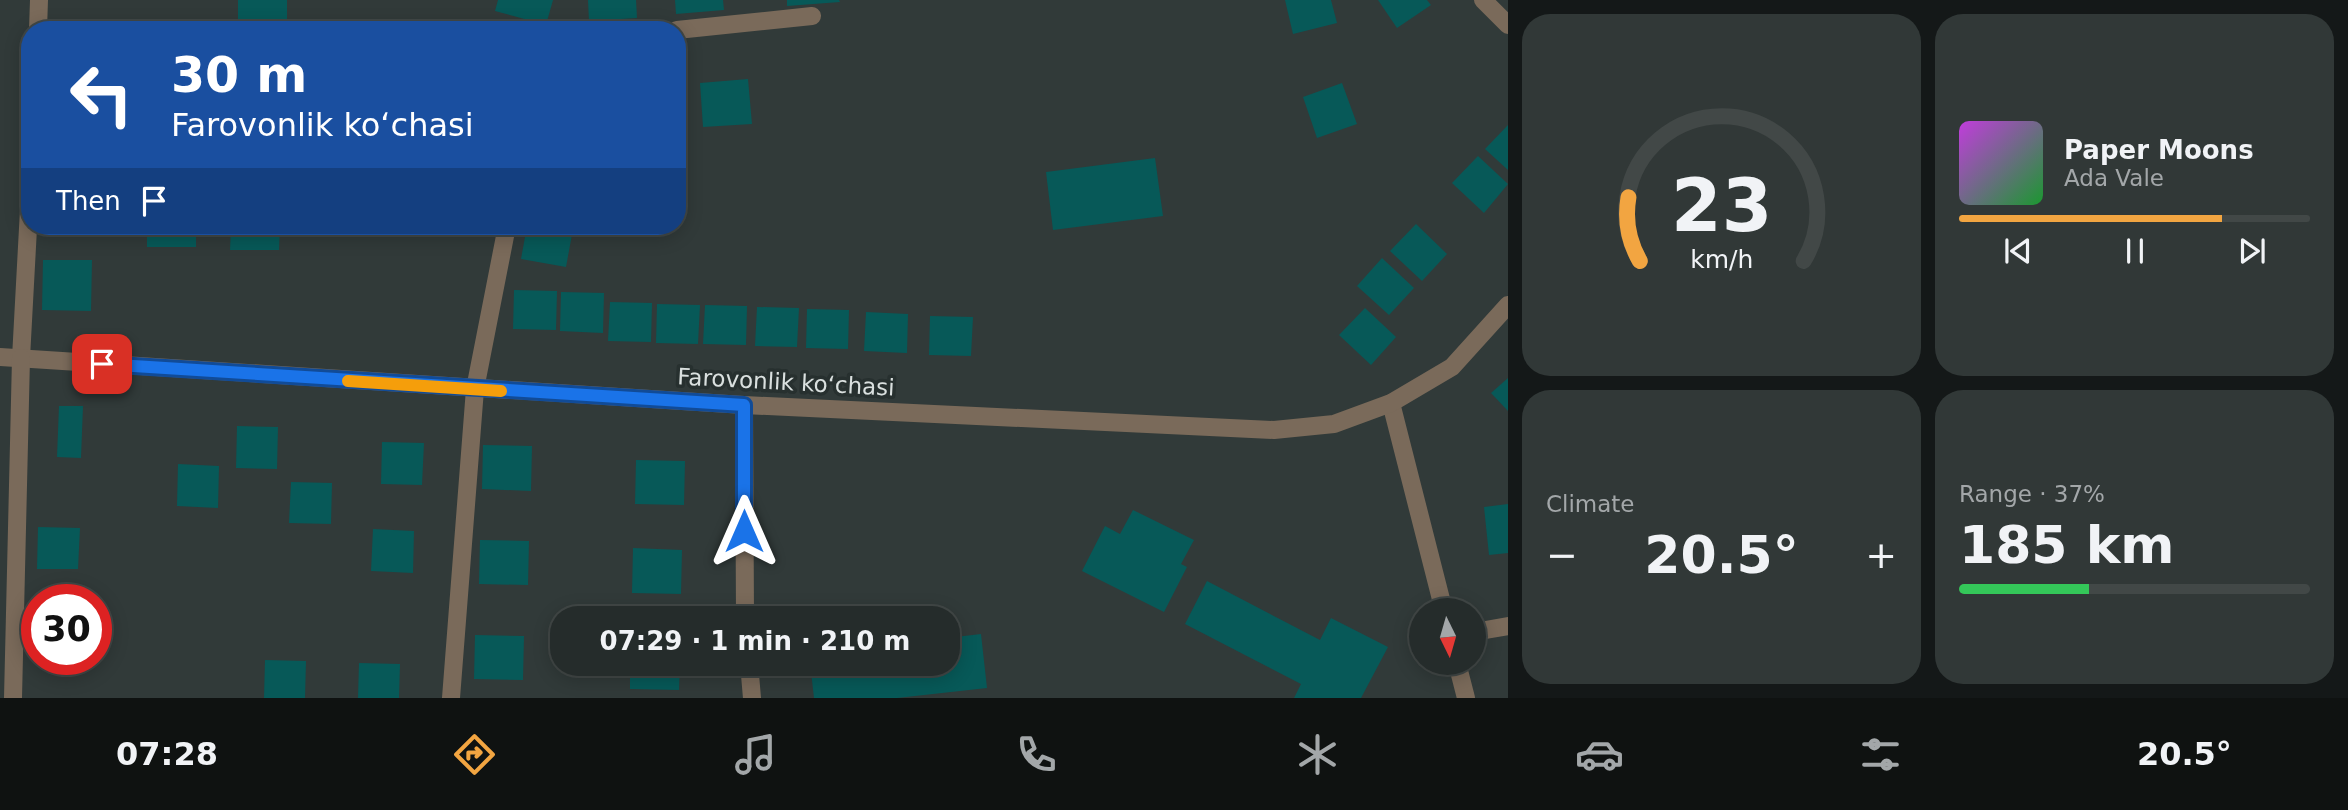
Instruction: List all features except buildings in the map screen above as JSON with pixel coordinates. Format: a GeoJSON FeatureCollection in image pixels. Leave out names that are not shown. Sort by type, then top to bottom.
{"type":"FeatureCollection","features":[{"type":"Feature","properties":{"kind":"street"},"geometry":{"type":"LineString","coordinates":[[38,21],[39,0]]}},
{"type":"Feature","properties":{"kind":"street"},"geometry":{"type":"LineString","coordinates":[[1483,0],[1508,25]]}},
{"type":"Feature","properties":{"kind":"street"},"geometry":{"type":"LineString","coordinates":[[686,29],[812,16]]}},
{"type":"Feature","properties":{"kind":"street"},"geometry":{"type":"LineString","coordinates":[[13,698],[21,358],[28,235]]}},
{"type":"Feature","properties":{"kind":"street"},"geometry":{"type":"LineString","coordinates":[[451,698],[475,389],[505,235]]}},
{"type":"Feature","properties":{"kind":"street","name":"Farovonlik koʻchasi"},"geometry":{"type":"LineString","coordinates":[[0,357],[744,405],[1274,430],[1334,424],[1391,403],[1452,367],[1508,305]]}},
{"type":"Feature","properties":{"kind":"street"},"geometry":{"type":"LineString","coordinates":[[1391,403],[1441,598]]}},
{"type":"Feature","properties":{"kind":"street"},"geometry":{"type":"LineString","coordinates":[[744,405],[746,606]]}},
{"type":"Feature","properties":{"kind":"street"},"geometry":{"type":"LineString","coordinates":[[1486,630],[1508,626]]}},
{"type":"Feature","properties":{"kind":"street"},"geometry":{"type":"LineString","coordinates":[[750,676],[752,698]]}},
{"type":"Feature","properties":{"kind":"street"},"geometry":{"type":"LineString","coordinates":[[1460,676],[1466,698]]}},
{"type":"Feature","properties":{"kind":"slow traffic"},"geometry":{"type":"LineString","coordinates":[[348,381],[501,391]]}},
{"type":"Feature","properties":{"kind":"route"},"geometry":{"type":"LineString","coordinates":[[102,364],[744,405],[744,531]]}}]}
